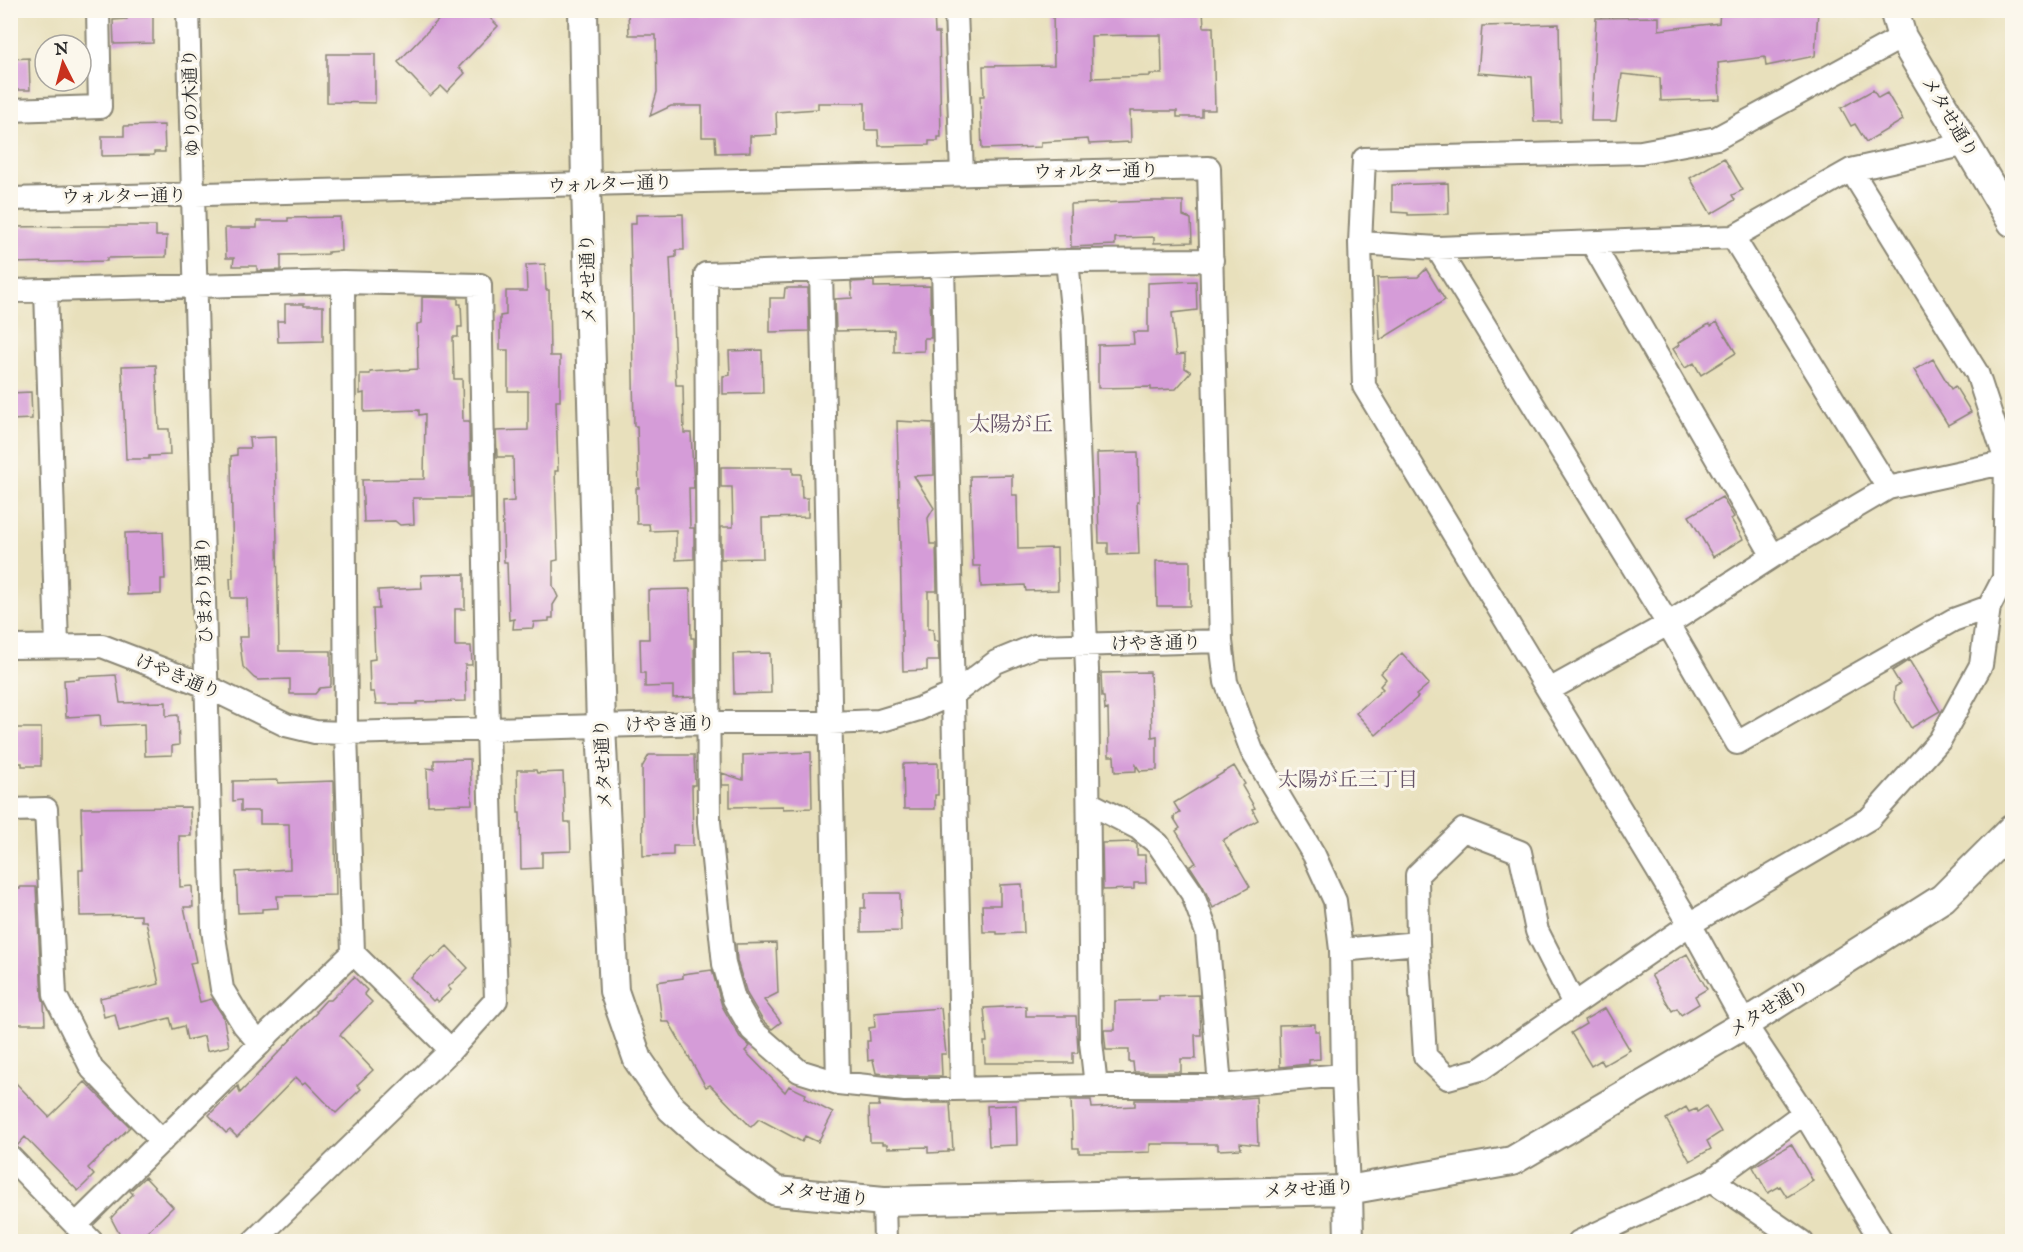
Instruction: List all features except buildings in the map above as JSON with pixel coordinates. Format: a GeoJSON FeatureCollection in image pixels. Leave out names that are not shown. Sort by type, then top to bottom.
{"type":"FeatureCollection","features":[{"type":"Feature","properties":{"kind":"street"},"geometry":{"type":"LineString","coordinates":[[10,110],[100,106],[98,10]]}},
{"type":"Feature","properties":{"kind":"street","name":"ゆりの木通り"},"geometry":{"type":"LineString","coordinates":[[188,10],[193,195]]}},
{"type":"Feature","properties":{"kind":"street","name":"メタせ通り"},"geometry":{"type":"LineString","coordinates":[[584,10],[586,184],[601,726],[614,992],[638,1060],[671,1108],[711,1144],[776,1191],[884,1201],[1348,1190],[1512,1161],[1745,1024],[1943,898],[2013,829]]}},
{"type":"Feature","properties":{"kind":"street"},"geometry":{"type":"LineString","coordinates":[[956,10],[962,175]]}},
{"type":"Feature","properties":{"kind":"street"},"geometry":{"type":"LineString","coordinates":[[1882,1242],[1804,1113],[1745,1024],[1690,924],[1364,386],[1360,243],[1364,159],[1641,152],[1717,138],[1898,24]]}},
{"type":"Feature","properties":{"kind":"street","name":"メタせ通り"},"geometry":{"type":"LineString","coordinates":[[1898,24],[2013,222]]}},
{"type":"Feature","properties":{"kind":"street"},"geometry":{"type":"LineString","coordinates":[[1360,243],[1437,248],[1733,237],[1851,170],[1967,144]]}},
{"type":"Feature","properties":{"kind":"street","name":"ウォルター通り"},"geometry":{"type":"LineString","coordinates":[[10,199],[1209,168],[1212,260]]}},
{"type":"Feature","properties":{"kind":"street"},"geometry":{"type":"LineString","coordinates":[[1574,1004],[1537,931],[1520,852],[1462,830],[1417,875],[1418,943],[1425,1056],[1448,1078],[1481,1069],[1690,924],[1870,818],[1940,740],[1981,665],[1989,607],[2004,578],[2009,461],[1977,373],[1851,170]]}},
{"type":"Feature","properties":{"kind":"street","name":"ひまわり通り"},"geometry":{"type":"LineString","coordinates":[[193,195],[213,930],[222,989],[244,1025],[260,1044]]}},
{"type":"Feature","properties":{"kind":"street"},"geometry":{"type":"LineString","coordinates":[[1733,237],[1888,488]]}},
{"type":"Feature","properties":{"kind":"street"},"geometry":{"type":"LineString","coordinates":[[1592,243],[1773,556]]}},
{"type":"Feature","properties":{"kind":"street"},"geometry":{"type":"LineString","coordinates":[[1437,248],[1668,624],[1737,743],[1953,620],[1989,607]]}},
{"type":"Feature","properties":{"kind":"street"},"geometry":{"type":"LineString","coordinates":[[1343,1075],[1220,1086],[905,1090],[838,1083],[800,1071],[752,1030],[734,999],[724,964],[709,822],[706,274],[1067,261],[1212,260],[1221,641],[1226,682],[1252,751],[1314,855],[1335,901],[1341,950],[1343,1075],[1350,1242]]}},
{"type":"Feature","properties":{"kind":"street"},"geometry":{"type":"LineString","coordinates":[[1067,261],[1073,318],[1086,644],[1091,1042],[1096,1086]]}},
{"type":"Feature","properties":{"kind":"street"},"geometry":{"type":"LineString","coordinates":[[943,266],[962,1089]]}},
{"type":"Feature","properties":{"kind":"street"},"geometry":{"type":"LineString","coordinates":[[821,270],[838,1083]]}},
{"type":"Feature","properties":{"kind":"street"},"geometry":{"type":"LineString","coordinates":[[343,282],[346,733],[354,953],[451,1050]]}},
{"type":"Feature","properties":{"kind":"street"},"geometry":{"type":"LineString","coordinates":[[10,291],[343,282],[480,285],[496,1000],[451,1050],[253,1242]]}},
{"type":"Feature","properties":{"kind":"street"},"geometry":{"type":"LineString","coordinates":[[46,290],[57,646]]}},
{"type":"Feature","properties":{"kind":"street"},"geometry":{"type":"LineString","coordinates":[[1549,690],[1668,624],[1773,556],[1888,488],[2009,461]]}},
{"type":"Feature","properties":{"kind":"street","name":"けやき通り"},"geometry":{"type":"LineString","coordinates":[[10,647],[102,646],[206,686],[286,725],[315,732],[346,733],[708,723],[879,721],[919,709],[953,694],[996,662],[1035,646],[1221,641]]}},
{"type":"Feature","properties":{"kind":"street"},"geometry":{"type":"LineString","coordinates":[[1089,803],[1138,828],[1158,844],[1192,893],[1207,933],[1220,1086]]}},
{"type":"Feature","properties":{"kind":"street"},"geometry":{"type":"LineString","coordinates":[[10,810],[46,809],[55,994],[92,1069],[162,1141]]}},
{"type":"Feature","properties":{"kind":"street"},"geometry":{"type":"LineString","coordinates":[[1341,950],[1418,943]]}},
{"type":"Feature","properties":{"kind":"street"},"geometry":{"type":"LineString","coordinates":[[10,1156],[84,1233],[162,1141],[270,1032],[354,953]]}},
{"type":"Feature","properties":{"kind":"street"},"geometry":{"type":"LineString","coordinates":[[1579,1242],[1712,1180],[1804,1113]]}},
{"type":"Feature","properties":{"kind":"street"},"geometry":{"type":"LineString","coordinates":[[1712,1180],[1802,1242]]}},
{"type":"Feature","properties":{"kind":"street"},"geometry":{"type":"LineString","coordinates":[[884,1201],[885,1242]]}},
{"type":"Feature","properties":{"kind":"district","name":"太陽が丘"},"geometry":{"type":"Point","coordinates":[1011,424]}},
{"type":"Feature","properties":{"kind":"district","name":"太陽が丘三丁目"},"geometry":{"type":"Point","coordinates":[1348,779]}}]}
